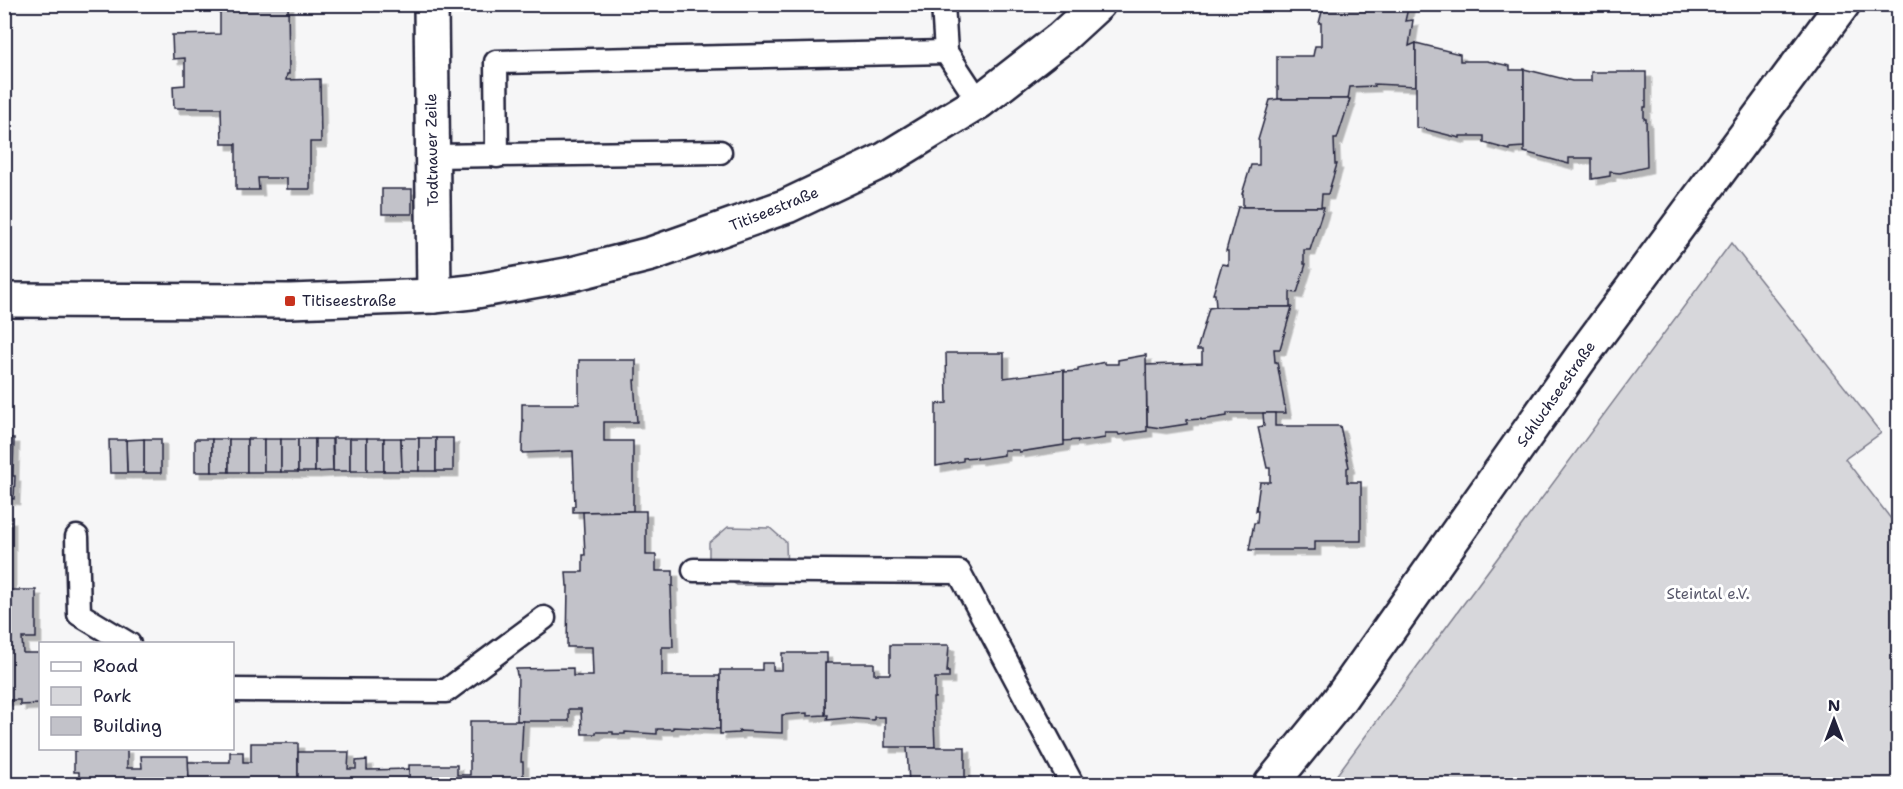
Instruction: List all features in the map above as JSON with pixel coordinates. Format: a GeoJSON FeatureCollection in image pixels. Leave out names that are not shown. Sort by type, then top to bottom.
{"type":"FeatureCollection","features":[{"type":"Feature","properties":{"kind":"street","name":"Todtnauer Zeile"},"geometry":{"type":"LineString","coordinates":[[431,4],[434,296]]}},
{"type":"Feature","properties":{"kind":"street","name":"Titiseestraße"},"geometry":{"type":"LineString","coordinates":[[4,300],[290,301],[434,296],[471,292],[572,274],[661,251],[787,206],[884,160],[979,102],[1061,38],[1098,4]]}},
{"type":"Feature","properties":{"kind":"street","name":"Schluchseestraße"},"geometry":{"type":"LineString","coordinates":[[1271,784],[1337,703],[1582,356],[1843,4]]}},
{"type":"Feature","properties":{"kind":"lane"},"geometry":{"type":"LineString","coordinates":[[943,4],[946,52],[979,102]]}},
{"type":"Feature","properties":{"kind":"lane"},"geometry":{"type":"LineString","coordinates":[[497,156],[496,62],[946,52]]}},
{"type":"Feature","properties":{"kind":"lane"},"geometry":{"type":"LineString","coordinates":[[432,156],[720,152]]}},
{"type":"Feature","properties":{"kind":"lane"},"geometry":{"type":"LineString","coordinates":[[77,537],[79,614],[126,642]]}},
{"type":"Feature","properties":{"kind":"lane"},"geometry":{"type":"LineString","coordinates":[[694,570],[959,572],[1072,784]]}},
{"type":"Feature","properties":{"kind":"lane"},"geometry":{"type":"LineString","coordinates":[[234,690],[446,691],[544,618]]}},
{"type":"Feature","properties":{"kind":"green space","name":"Steintal e.V."},"geometry":{"type":"Polygon","coordinates":[[[1731,243],[1881,433],[1845,459],[1898,528],[1898,784],[1330,784],[1731,243]]]}},
{"type":"Feature","properties":{"kind":"green space"},"geometry":{"type":"Polygon","coordinates":[[[728,527],[770,528],[786,542],[787,574],[772,585],[737,585],[709,568],[709,543],[728,527]]]}},
{"type":"Feature","properties":{"kind":"building"},"geometry":{"type":"Polygon","coordinates":[[[217,4],[288,4],[289,74],[286,80],[320,79],[321,142],[310,142],[310,189],[287,189],[287,178],[258,178],[259,190],[236,190],[236,144],[222,144],[221,108],[174,108],[173,86],[185,85],[185,58],[173,59],[172,35],[220,34],[220,8],[217,4]]]}},
{"type":"Feature","properties":{"kind":"building"},"geometry":{"type":"Polygon","coordinates":[[[1324,4],[1409,4],[1405,21],[1413,20],[1409,46],[1416,43],[1416,86],[1374,84],[1375,86],[1350,87],[1348,99],[1278,99],[1277,56],[1313,56],[1315,46],[1321,46],[1321,23],[1319,23],[1324,4]]]}},
{"type":"Feature","properties":{"kind":"building"},"geometry":{"type":"Polygon","coordinates":[[[1416,43],[1460,54],[1460,61],[1487,61],[1510,66],[1510,70],[1524,70],[1524,147],[1510,148],[1510,150],[1484,143],[1484,136],[1460,136],[1460,138],[1416,127],[1416,43]]]}},
{"type":"Feature","properties":{"kind":"building"},"geometry":{"type":"Polygon","coordinates":[[[1524,69],[1572,81],[1591,81],[1591,72],[1646,72],[1644,119],[1646,119],[1647,167],[1620,173],[1610,172],[1610,176],[1592,179],[1592,158],[1569,158],[1569,164],[1524,152],[1524,69]]]}},
{"type":"Feature","properties":{"kind":"building"},"geometry":{"type":"Polygon","coordinates":[[[1350,99],[1337,139],[1334,139],[1335,164],[1337,164],[1328,194],[1322,194],[1321,207],[1243,207],[1242,194],[1251,165],[1259,165],[1258,140],[1270,100],[1350,99]]]}},
{"type":"Feature","properties":{"kind":"building"},"geometry":{"type":"Polygon","coordinates":[[[382,189],[412,189],[412,214],[382,214],[382,189]]]}},
{"type":"Feature","properties":{"kind":"building"},"geometry":{"type":"Polygon","coordinates":[[[1238,207],[1324,207],[1310,250],[1304,250],[1304,264],[1306,264],[1297,293],[1290,292],[1290,307],[1216,307],[1215,294],[1213,294],[1222,264],[1228,265],[1228,251],[1226,251],[1238,207]]]}},
{"type":"Feature","properties":{"kind":"building"},"geometry":{"type":"Polygon","coordinates":[[[1292,307],[1280,349],[1274,349],[1286,413],[1227,413],[1227,416],[1187,420],[1187,424],[1161,428],[1147,426],[1146,365],[1202,363],[1202,350],[1197,350],[1209,308],[1292,307]]]}},
{"type":"Feature","properties":{"kind":"building"},"geometry":{"type":"Polygon","coordinates":[[[946,353],[1004,353],[1004,378],[1064,370],[1064,445],[1019,452],[1019,450],[1004,450],[1004,455],[977,459],[977,457],[963,458],[963,461],[936,466],[936,404],[947,403],[946,353]]]}},
{"type":"Feature","properties":{"kind":"building"},"geometry":{"type":"Polygon","coordinates":[[[1146,355],[1147,431],[1119,435],[1118,433],[1105,433],[1105,438],[1078,442],[1078,440],[1064,441],[1064,372],[1078,371],[1078,368],[1105,362],[1105,364],[1118,364],[1118,360],[1146,355]]]}},
{"type":"Feature","properties":{"kind":"building"},"geometry":{"type":"Polygon","coordinates":[[[579,360],[636,360],[636,380],[634,380],[637,422],[604,422],[604,441],[633,441],[633,511],[573,512],[573,506],[575,506],[573,451],[522,453],[522,404],[579,404],[579,360]]]}},
{"type":"Feature","properties":{"kind":"building"},"geometry":{"type":"Polygon","coordinates":[[[1263,413],[1275,413],[1275,426],[1340,426],[1349,467],[1347,468],[1347,482],[1361,482],[1361,541],[1315,541],[1315,550],[1249,550],[1254,523],[1257,523],[1258,511],[1256,511],[1260,482],[1270,482],[1270,468],[1267,468],[1258,427],[1264,426],[1263,413]]]}},
{"type":"Feature","properties":{"kind":"building"},"geometry":{"type":"Polygon","coordinates":[[[4,438],[14,438],[14,499],[4,498],[4,438]]]}},
{"type":"Feature","properties":{"kind":"building"},"geometry":{"type":"Polygon","coordinates":[[[333,438],[350,438],[350,471],[333,471],[333,438]]]}},
{"type":"Feature","properties":{"kind":"building"},"geometry":{"type":"Polygon","coordinates":[[[350,438],[367,438],[367,471],[350,471],[350,438]]]}},
{"type":"Feature","properties":{"kind":"building"},"geometry":{"type":"Polygon","coordinates":[[[367,438],[384,438],[384,471],[367,471],[367,438]]]}},
{"type":"Feature","properties":{"kind":"building"},"geometry":{"type":"Polygon","coordinates":[[[384,438],[401,438],[402,471],[384,471],[384,438]]]}},
{"type":"Feature","properties":{"kind":"building"},"geometry":{"type":"Polygon","coordinates":[[[401,438],[419,438],[419,471],[402,471],[401,438]]]}},
{"type":"Feature","properties":{"kind":"building"},"geometry":{"type":"Polygon","coordinates":[[[419,438],[436,438],[436,471],[419,471],[419,438]]]}},
{"type":"Feature","properties":{"kind":"building"},"geometry":{"type":"Polygon","coordinates":[[[436,438],[453,438],[453,471],[436,471],[436,438]]]}},
{"type":"Feature","properties":{"kind":"building"},"geometry":{"type":"Polygon","coordinates":[[[144,439],[161,439],[161,473],[144,473],[144,439]]]}},
{"type":"Feature","properties":{"kind":"building"},"geometry":{"type":"Polygon","coordinates":[[[144,439],[144,473],[127,473],[126,440],[144,439]]]}},
{"type":"Feature","properties":{"kind":"building"},"geometry":{"type":"Polygon","coordinates":[[[195,439],[212,439],[212,472],[195,472],[195,439]]]}},
{"type":"Feature","properties":{"kind":"building"},"geometry":{"type":"Polygon","coordinates":[[[212,439],[229,439],[229,472],[212,472],[212,439]]]}},
{"type":"Feature","properties":{"kind":"building"},"geometry":{"type":"Polygon","coordinates":[[[229,439],[247,439],[247,472],[229,472],[229,439]]]}},
{"type":"Feature","properties":{"kind":"building"},"geometry":{"type":"Polygon","coordinates":[[[247,439],[264,439],[264,472],[247,472],[247,439]]]}},
{"type":"Feature","properties":{"kind":"building"},"geometry":{"type":"Polygon","coordinates":[[[264,439],[281,439],[281,472],[264,472],[264,439]]]}},
{"type":"Feature","properties":{"kind":"building"},"geometry":{"type":"Polygon","coordinates":[[[281,439],[298,439],[298,472],[281,472],[281,439]]]}},
{"type":"Feature","properties":{"kind":"building"},"geometry":{"type":"Polygon","coordinates":[[[298,439],[315,439],[315,472],[298,472],[298,439]]]}},
{"type":"Feature","properties":{"kind":"building"},"geometry":{"type":"Polygon","coordinates":[[[315,439],[332,439],[333,471],[315,472],[315,439]]]}},
{"type":"Feature","properties":{"kind":"building"},"geometry":{"type":"Polygon","coordinates":[[[109,440],[126,440],[127,473],[110,473],[109,440]]]}},
{"type":"Feature","properties":{"kind":"building"},"geometry":{"type":"Polygon","coordinates":[[[646,511],[646,555],[656,555],[656,571],[673,571],[673,586],[671,586],[673,647],[662,647],[662,676],[720,676],[720,729],[673,727],[673,729],[657,729],[657,734],[596,732],[596,734],[582,734],[581,709],[569,709],[569,721],[517,721],[518,675],[516,669],[573,668],[573,676],[593,676],[592,647],[567,647],[568,586],[566,572],[583,572],[583,555],[585,555],[583,512],[646,511]]]}},
{"type":"Feature","properties":{"kind":"building"},"geometry":{"type":"Polygon","coordinates":[[[4,518],[10,518],[10,590],[4,590],[4,518]]]}},
{"type":"Feature","properties":{"kind":"building"},"geometry":{"type":"Polygon","coordinates":[[[4,590],[36,590],[36,638],[22,638],[23,653],[39,653],[39,704],[20,705],[20,700],[4,700],[4,590]]]}},
{"type":"Feature","properties":{"kind":"building"},"geometry":{"type":"Polygon","coordinates":[[[890,645],[949,645],[947,672],[949,672],[949,678],[935,678],[935,698],[933,698],[935,747],[885,747],[885,717],[874,717],[874,720],[847,718],[827,720],[828,715],[825,715],[825,663],[874,663],[874,674],[890,674],[890,645]]]}},
{"type":"Feature","properties":{"kind":"building"},"geometry":{"type":"Polygon","coordinates":[[[782,653],[827,653],[825,715],[807,716],[807,713],[782,715],[782,733],[739,731],[739,733],[720,734],[720,670],[762,670],[762,663],[773,663],[773,670],[782,670],[782,653]]]}},
{"type":"Feature","properties":{"kind":"building"},"geometry":{"type":"Polygon","coordinates":[[[470,721],[523,721],[521,762],[523,762],[523,784],[409,784],[409,765],[457,765],[457,775],[470,775],[470,721]]]}},
{"type":"Feature","properties":{"kind":"building"},"geometry":{"type":"Polygon","coordinates":[[[251,743],[298,743],[298,784],[189,784],[188,762],[230,762],[230,752],[243,752],[243,762],[251,762],[251,743]]]}},
{"type":"Feature","properties":{"kind":"building"},"geometry":{"type":"Polygon","coordinates":[[[907,747],[965,747],[965,784],[909,784],[907,747]]]}},
{"type":"Feature","properties":{"kind":"building"},"geometry":{"type":"Polygon","coordinates":[[[127,750],[127,768],[142,768],[141,756],[188,756],[189,784],[79,784],[79,772],[74,772],[74,751],[127,750]]]}},
{"type":"Feature","properties":{"kind":"building"},"geometry":{"type":"Polygon","coordinates":[[[298,752],[349,752],[348,769],[356,769],[356,761],[367,760],[367,770],[409,769],[409,784],[298,784],[298,752]]]}},
{"type":"Feature","properties":{"kind":"place","name":"Titiseestraße"},"geometry":{"type":"Point","coordinates":[290,301]}}]}
